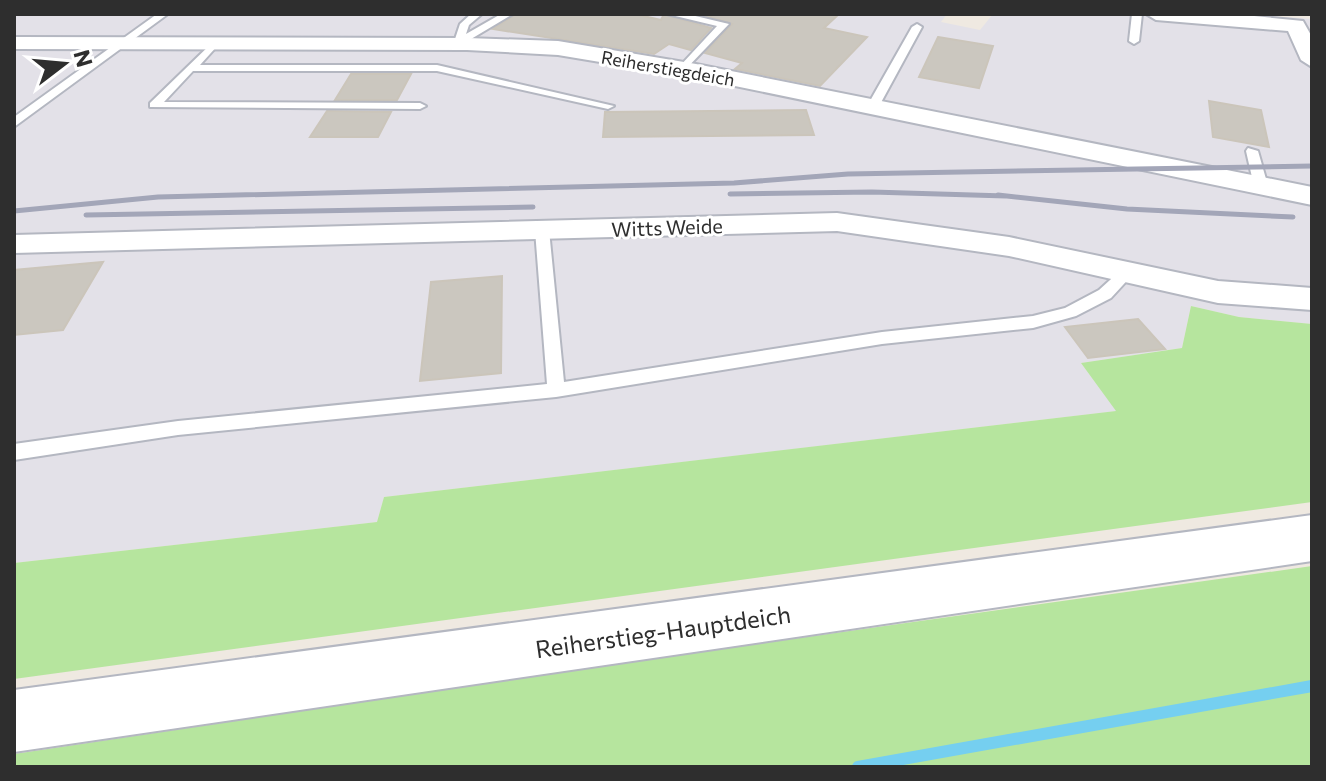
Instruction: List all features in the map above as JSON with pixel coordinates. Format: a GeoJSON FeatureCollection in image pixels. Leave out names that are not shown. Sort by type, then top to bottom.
{"type":"FeatureCollection","features":[{"type":"Feature","properties":{"kind":"main road","name":"Reiherstieg-Hauptdeich"},"geometry":{"type":"LineString","coordinates":[[14,721],[1312,538]]}},
{"type":"Feature","properties":{"kind":"street"},"geometry":{"type":"LineString","coordinates":[[1156,14],[1296,25],[1312,60]]}},
{"type":"Feature","properties":{"kind":"street","name":"Reiherstiegdeich"},"geometry":{"type":"LineString","coordinates":[[14,43],[457,43],[558,48],[683,69],[1312,196]]}},
{"type":"Feature","properties":{"kind":"street","name":"Witts Weide"},"geometry":{"type":"LineString","coordinates":[[14,244],[837,222],[958,235],[1188,289],[1269,300],[1312,299]]}},
{"type":"Feature","properties":{"kind":"lane"},"geometry":{"type":"LineString","coordinates":[[14,123],[163,14]]}},
{"type":"Feature","properties":{"kind":"lane"},"geometry":{"type":"LineString","coordinates":[[457,43],[465,24],[477,14]]}},
{"type":"Feature","properties":{"kind":"lane"},"geometry":{"type":"LineString","coordinates":[[457,43],[508,14]]}},
{"type":"Feature","properties":{"kind":"lane"},"geometry":{"type":"LineString","coordinates":[[672,14],[699,16],[724,24],[683,69]]}},
{"type":"Feature","properties":{"kind":"lane"},"geometry":{"type":"LineString","coordinates":[[1134,41],[1137,14]]}},
{"type":"Feature","properties":{"kind":"lane"},"geometry":{"type":"LineString","coordinates":[[872,108],[917,27]]}},
{"type":"Feature","properties":{"kind":"lane"},"geometry":{"type":"LineString","coordinates":[[214,44],[154,105],[420,106]]}},
{"type":"Feature","properties":{"kind":"lane"},"geometry":{"type":"LineString","coordinates":[[190,68],[437,68],[608,106]]}},
{"type":"Feature","properties":{"kind":"lane"},"geometry":{"type":"LineString","coordinates":[[1252,151],[1261,186]]}},
{"type":"Feature","properties":{"kind":"lane"},"geometry":{"type":"LineString","coordinates":[[542,230],[556,390]]}},
{"type":"Feature","properties":{"kind":"lane"},"geometry":{"type":"LineString","coordinates":[[14,452],[178,428],[556,390],[882,338],[1033,322],[1070,312],[1105,294],[1126,273]]}},
{"type":"Feature","properties":{"kind":"shaded area"},"geometry":{"type":"Polygon","coordinates":[[[14,14],[947,14],[941,22],[980,30],[993,14],[1244,14],[1312,19],[1312,324],[1239,317],[1191,306],[1182,348],[1081,363],[1117,411],[384,497],[377,522],[14,563],[14,14]]]}},
{"type":"Feature","properties":{"kind":"green space"},"geometry":{"type":"Polygon","coordinates":[[[1191,306],[1239,317],[1312,324],[1312,502],[14,679],[14,563],[377,522],[384,497],[1116,411],[1081,363],[1182,348],[1191,306]]]}},
{"type":"Feature","properties":{"kind":"green space"},"geometry":{"type":"Polygon","coordinates":[[[1312,566],[1312,767],[14,767],[14,754],[614,664],[1312,566]]]}},
{"type":"Feature","properties":{"kind":"building"},"geometry":{"type":"Polygon","coordinates":[[[516,14],[635,14],[661,20],[664,14],[711,28],[691,50],[669,44],[654,54],[493,29],[516,14]]]}},
{"type":"Feature","properties":{"kind":"building"},"geometry":{"type":"Polygon","coordinates":[[[700,14],[839,14],[824,28],[867,37],[820,86],[735,69],[742,63],[705,53],[732,24],[700,14]]]}},
{"type":"Feature","properties":{"kind":"building"},"geometry":{"type":"Polygon","coordinates":[[[938,37],[993,46],[979,88],[919,77],[938,37]]]}},
{"type":"Feature","properties":{"kind":"building"},"geometry":{"type":"Polygon","coordinates":[[[351,74],[411,74],[397,100],[335,100],[351,74]]]}},
{"type":"Feature","properties":{"kind":"building"},"geometry":{"type":"Polygon","coordinates":[[[1209,101],[1261,110],[1269,147],[1213,137],[1209,101]]]}},
{"type":"Feature","properties":{"kind":"building"},"geometry":{"type":"Polygon","coordinates":[[[806,110],[814,135],[603,137],[605,112],[806,110]]]}},
{"type":"Feature","properties":{"kind":"building"},"geometry":{"type":"Polygon","coordinates":[[[327,111],[391,112],[378,137],[310,137],[327,111]]]}},
{"type":"Feature","properties":{"kind":"building"},"geometry":{"type":"Polygon","coordinates":[[[103,262],[63,330],[14,335],[14,270],[103,262]]]}},
{"type":"Feature","properties":{"kind":"building"},"geometry":{"type":"Polygon","coordinates":[[[502,276],[501,373],[420,381],[431,282],[502,276]]]}},
{"type":"Feature","properties":{"kind":"building"},"geometry":{"type":"Polygon","coordinates":[[[1138,319],[1165,349],[1088,358],[1065,327],[1138,319]]]}},
{"type":"Feature","properties":{"kind":"waterway"},"geometry":{"type":"LineString","coordinates":[[858,767],[1312,686]]}},
{"type":"Feature","properties":{"kind":"railway"},"geometry":{"type":"LineString","coordinates":[[14,211],[158,197],[734,183],[848,174],[1312,166]]}},
{"type":"Feature","properties":{"kind":"railway"},"geometry":{"type":"LineString","coordinates":[[730,194],[872,192],[1006,196]]}},
{"type":"Feature","properties":{"kind":"railway"},"geometry":{"type":"LineString","coordinates":[[998,195],[1127,209],[1293,217]]}},
{"type":"Feature","properties":{"kind":"railway"},"geometry":{"type":"LineString","coordinates":[[86,215],[533,207]]}}]}
